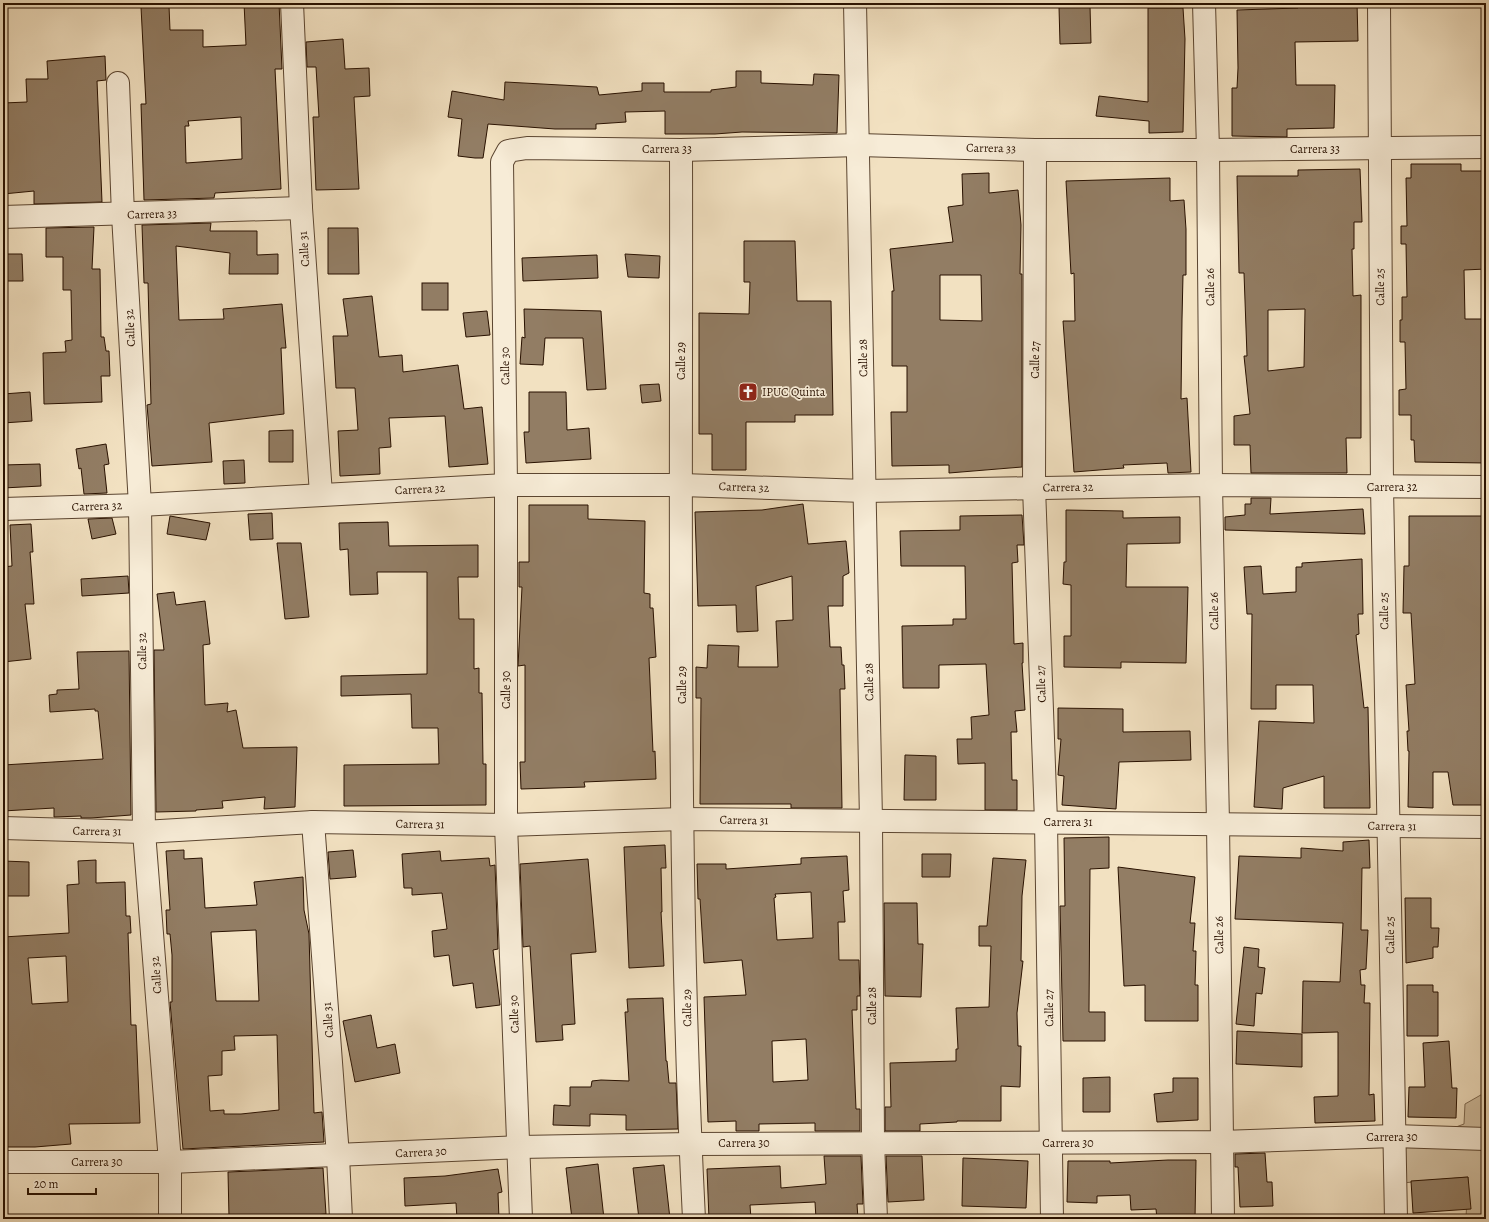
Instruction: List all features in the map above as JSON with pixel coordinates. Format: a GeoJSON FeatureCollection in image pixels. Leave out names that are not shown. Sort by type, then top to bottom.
{"type":"FeatureCollection","features":[{"type":"Feature","properties":{"kind":"street","name":"Calle 31"},"geometry":{"type":"LineString","coordinates":[[292,3],[301,208],[321,494]]}},
{"type":"Feature","properties":{"kind":"street","name":"Calle 28"},"geometry":{"type":"LineString","coordinates":[[855,3],[859,145],[871,821],[873,1142],[876,1219]]}},
{"type":"Feature","properties":{"kind":"street","name":"Calle 26"},"geometry":{"type":"LineString","coordinates":[[1204,3],[1208,150],[1211,485],[1218,824],[1223,1219]]}},
{"type":"Feature","properties":{"kind":"street","name":"Calle 25"},"geometry":{"type":"LineString","coordinates":[[1379,3],[1382,487],[1396,1219]]}},
{"type":"Feature","properties":{"kind":"street","name":"Calle 32"},"geometry":{"type":"LineString","coordinates":[[118,83],[123,215],[140,505],[144,832],[170,1162],[170,1219]]}},
{"type":"Feature","properties":{"kind":"street","name":"Carrera 33"},"geometry":{"type":"LineString","coordinates":[[502,162],[508,152],[520,148],[681,150],[859,145],[1035,150],[1208,150],[1486,147]]}},
{"type":"Feature","properties":{"kind":"street","name":"Calle 29"},"geometry":{"type":"LineString","coordinates":[[681,150],[682,819],[690,1144],[694,1219]]}},
{"type":"Feature","properties":{"kind":"street","name":"Calle 27"},"geometry":{"type":"LineString","coordinates":[[1035,150],[1034,487],[1046,822],[1052,1219]]}},
{"type":"Feature","properties":{"kind":"street","name":"Calle 30"},"geometry":{"type":"LineString","coordinates":[[502,162],[506,485],[506,826],[521,1219]]}},
{"type":"Feature","properties":{"kind":"street","name":"Carrera 33"},"geometry":{"type":"LineString","coordinates":[[3,217],[123,215],[301,208]]}},
{"type":"Feature","properties":{"kind":"street","name":"Carrera 32"},"geometry":{"type":"LineString","coordinates":[[3,509],[140,505],[506,485],[682,485],[865,491],[1211,485],[1486,487]]}},
{"type":"Feature","properties":{"kind":"street","name":"Carrera 31"},"geometry":{"type":"LineString","coordinates":[[3,828],[144,832],[313,822],[506,826],[682,819],[1486,827]]}},
{"type":"Feature","properties":{"kind":"street","name":"Calle 31"},"geometry":{"type":"LineString","coordinates":[[313,822],[338,1156],[341,1219]]}},
{"type":"Feature","properties":{"kind":"street","name":"Carrera 30"},"geometry":{"type":"LineString","coordinates":[[3,1162],[170,1162],[519,1148],[690,1144],[873,1142],[1221,1142],[1394,1136],[1486,1139]]}},
{"type":"Feature","properties":{"kind":"shaded area"},"geometry":{"type":"Polygon","coordinates":[[[1486,1092],[1486,1219],[1459,1219],[1466,1218],[1468,1177],[1402,1183],[1400,1148],[1464,1124],[1465,1104],[1486,1092]]]}},
{"type":"Feature","properties":{"kind":"building"},"geometry":{"type":"Polygon","coordinates":[[[244,3],[279,3],[282,69],[275,69],[281,189],[215,193],[214,198],[144,200],[141,104],[146,104],[141,7],[169,6],[170,30],[203,30],[203,47],[246,45],[244,3]],[[241,117],[188,121],[189,126],[185,126],[186,163],[242,159],[241,117]]]}},
{"type":"Feature","properties":{"kind":"building"},"geometry":{"type":"Polygon","coordinates":[[[1298,3],[1357,3],[1358,41],[1295,42],[1296,85],[1335,85],[1334,128],[1287,129],[1287,137],[1232,136],[1232,88],[1237,88],[1238,68],[1237,10],[1298,8],[1298,3]]]}},
{"type":"Feature","properties":{"kind":"building"},"geometry":{"type":"Polygon","coordinates":[[[1090,6],[1091,43],[1060,44],[1059,7],[1090,6]]]}},
{"type":"Feature","properties":{"kind":"building"},"geometry":{"type":"Polygon","coordinates":[[[1148,8],[1183,8],[1185,39],[1183,132],[1149,133],[1149,121],[1096,116],[1099,96],[1148,102],[1148,8]]]}},
{"type":"Feature","properties":{"kind":"building"},"geometry":{"type":"Polygon","coordinates":[[[343,39],[345,69],[369,68],[370,96],[354,97],[359,189],[316,190],[313,117],[319,117],[316,67],[307,67],[306,42],[343,39]]]}},
{"type":"Feature","properties":{"kind":"building"},"geometry":{"type":"Polygon","coordinates":[[[105,56],[106,80],[97,81],[102,202],[34,204],[34,191],[3,194],[3,103],[27,102],[26,79],[48,79],[47,61],[105,56]]]}},
{"type":"Feature","properties":{"kind":"building"},"geometry":{"type":"Polygon","coordinates":[[[736,71],[761,71],[761,83],[813,85],[814,74],[839,75],[837,133],[742,132],[715,134],[665,134],[665,111],[625,112],[626,122],[596,124],[596,129],[555,129],[488,124],[483,158],[475,158],[458,156],[462,119],[448,117],[452,91],[504,100],[505,82],[597,87],[599,95],[642,91],[642,83],[664,83],[664,92],[711,92],[711,90],[736,87],[736,71]]]}},
{"type":"Feature","properties":{"kind":"building"},"geometry":{"type":"Polygon","coordinates":[[[1411,164],[1461,164],[1461,171],[1486,171],[1486,269],[1464,270],[1465,319],[1486,319],[1486,463],[1415,462],[1414,440],[1411,440],[1411,415],[1399,415],[1399,390],[1406,389],[1405,342],[1400,342],[1400,320],[1402,320],[1402,297],[1407,297],[1406,244],[1401,244],[1401,226],[1407,226],[1406,178],[1411,178],[1411,164]]]}},
{"type":"Feature","properties":{"kind":"building"},"geometry":{"type":"Polygon","coordinates":[[[1360,169],[1362,222],[1354,222],[1354,249],[1352,249],[1353,296],[1361,295],[1361,438],[1346,438],[1347,473],[1251,473],[1250,445],[1234,445],[1234,416],[1250,414],[1244,356],[1247,356],[1244,273],[1239,273],[1237,176],[1298,176],[1298,170],[1360,169]],[[1305,309],[1268,310],[1268,371],[1304,367],[1305,309]]]}},
{"type":"Feature","properties":{"kind":"building"},"geometry":{"type":"Polygon","coordinates":[[[989,173],[989,193],[1018,190],[1021,225],[1020,274],[1022,274],[1022,467],[949,473],[949,465],[892,466],[891,412],[907,412],[907,366],[892,366],[892,291],[894,291],[890,249],[953,242],[948,207],[963,205],[962,174],[989,173]],[[940,275],[940,320],[982,321],[981,275],[940,275]]]}},
{"type":"Feature","properties":{"kind":"building"},"geometry":{"type":"Polygon","coordinates":[[[1170,178],[1170,201],[1184,200],[1186,229],[1186,275],[1183,275],[1181,399],[1187,398],[1191,472],[1168,473],[1167,463],[1123,465],[1124,468],[1074,472],[1063,321],[1075,321],[1074,273],[1071,274],[1066,181],[1170,178]]]}},
{"type":"Feature","properties":{"kind":"building"},"geometry":{"type":"Polygon","coordinates":[[[211,223],[210,231],[257,231],[257,255],[278,254],[278,274],[229,274],[230,253],[176,246],[179,320],[224,319],[223,309],[282,304],[286,348],[281,348],[284,414],[209,423],[212,462],[152,466],[147,405],[151,404],[148,283],[144,283],[142,225],[211,223]]]}},
{"type":"Feature","properties":{"kind":"building"},"geometry":{"type":"Polygon","coordinates":[[[94,227],[92,269],[100,269],[101,337],[104,337],[106,351],[109,351],[110,376],[101,376],[102,402],[44,404],[43,353],[66,352],[65,341],[72,340],[71,290],[63,290],[63,257],[46,257],[46,228],[94,227]]]}},
{"type":"Feature","properties":{"kind":"building"},"geometry":{"type":"Polygon","coordinates":[[[328,228],[358,228],[359,274],[328,274],[328,228]]]}},
{"type":"Feature","properties":{"kind":"building"},"geometry":{"type":"Polygon","coordinates":[[[744,241],[795,241],[797,301],[831,301],[833,415],[795,415],[795,422],[746,422],[746,470],[712,470],[712,434],[699,434],[699,313],[749,314],[750,282],[744,282],[744,241]]]}},
{"type":"Feature","properties":{"kind":"building"},"geometry":{"type":"Polygon","coordinates":[[[3,254],[22,254],[23,281],[3,281],[3,254]]]}},
{"type":"Feature","properties":{"kind":"building"},"geometry":{"type":"Polygon","coordinates":[[[625,254],[660,256],[659,278],[628,277],[625,254]]]}},
{"type":"Feature","properties":{"kind":"building"},"geometry":{"type":"Polygon","coordinates":[[[597,255],[598,278],[523,281],[522,258],[597,255]]]}},
{"type":"Feature","properties":{"kind":"building"},"geometry":{"type":"Polygon","coordinates":[[[422,283],[448,283],[448,310],[422,310],[422,283]]]}},
{"type":"Feature","properties":{"kind":"building"},"geometry":{"type":"Polygon","coordinates":[[[372,296],[379,357],[402,355],[403,372],[458,365],[464,409],[482,407],[488,464],[449,467],[445,416],[389,418],[391,447],[379,448],[380,474],[340,476],[338,431],[358,430],[355,388],[336,388],[333,336],[348,336],[343,299],[372,296]]]}},
{"type":"Feature","properties":{"kind":"building"},"geometry":{"type":"Polygon","coordinates":[[[524,309],[601,311],[606,389],[587,390],[583,338],[545,338],[543,365],[520,364],[522,337],[525,338],[524,309]]]}},
{"type":"Feature","properties":{"kind":"building"},"geometry":{"type":"Polygon","coordinates":[[[487,311],[490,335],[466,337],[463,313],[487,311]]]}},
{"type":"Feature","properties":{"kind":"building"},"geometry":{"type":"Polygon","coordinates":[[[659,384],[661,401],[642,403],[640,385],[659,384]]]}},
{"type":"Feature","properties":{"kind":"building"},"geometry":{"type":"Polygon","coordinates":[[[30,392],[32,421],[3,423],[3,394],[30,392]]]}},
{"type":"Feature","properties":{"kind":"building"},"geometry":{"type":"Polygon","coordinates":[[[529,392],[566,392],[567,430],[589,428],[591,459],[526,463],[524,432],[529,432],[529,392]]]}},
{"type":"Feature","properties":{"kind":"building"},"geometry":{"type":"Polygon","coordinates":[[[293,430],[293,462],[269,462],[269,431],[293,430]]]}},
{"type":"Feature","properties":{"kind":"building"},"geometry":{"type":"Polygon","coordinates":[[[106,444],[109,464],[104,465],[107,493],[84,494],[81,468],[79,469],[76,449],[106,444]]]}},
{"type":"Feature","properties":{"kind":"building"},"geometry":{"type":"Polygon","coordinates":[[[244,460],[245,483],[224,484],[223,461],[244,460]]]}},
{"type":"Feature","properties":{"kind":"building"},"geometry":{"type":"Polygon","coordinates":[[[40,464],[41,486],[3,488],[3,465],[40,464]]]}},
{"type":"Feature","properties":{"kind":"building"},"geometry":{"type":"Polygon","coordinates":[[[1251,498],[1271,498],[1270,514],[1363,509],[1365,534],[1225,530],[1225,517],[1245,515],[1245,504],[1251,504],[1251,498]]]}},
{"type":"Feature","properties":{"kind":"building"},"geometry":{"type":"Polygon","coordinates":[[[803,504],[808,544],[846,541],[849,573],[843,576],[843,606],[828,606],[830,647],[841,647],[842,665],[844,665],[845,689],[840,689],[842,808],[791,808],[791,804],[700,804],[701,698],[696,698],[696,667],[707,668],[708,645],[739,646],[738,667],[778,667],[776,621],[793,620],[792,576],[756,586],[758,631],[737,632],[736,605],[698,606],[695,512],[762,510],[803,504]]]}},
{"type":"Feature","properties":{"kind":"building"},"geometry":{"type":"Polygon","coordinates":[[[529,505],[588,505],[588,519],[645,521],[644,593],[650,594],[650,608],[653,608],[656,657],[649,658],[653,752],[655,751],[656,779],[584,782],[585,787],[521,789],[520,762],[525,762],[525,665],[518,666],[522,587],[519,587],[519,562],[529,562],[529,505]]]}},
{"type":"Feature","properties":{"kind":"building"},"geometry":{"type":"Polygon","coordinates":[[[1066,510],[1123,511],[1123,518],[1180,517],[1180,543],[1127,544],[1126,587],[1188,587],[1186,663],[1121,662],[1121,668],[1064,667],[1064,636],[1071,636],[1071,585],[1063,584],[1064,562],[1066,562],[1066,510]]]}},
{"type":"Feature","properties":{"kind":"building"},"geometry":{"type":"Polygon","coordinates":[[[272,513],[273,539],[250,540],[248,514],[272,513]]]}},
{"type":"Feature","properties":{"kind":"building"},"geometry":{"type":"Polygon","coordinates":[[[1022,515],[1024,545],[1017,545],[1018,562],[1012,563],[1014,644],[1023,643],[1022,663],[1025,710],[1015,711],[1017,732],[1011,732],[1012,780],[1017,780],[1017,810],[985,810],[985,763],[958,764],[957,739],[972,739],[971,717],[989,715],[986,664],[939,665],[939,688],[903,688],[902,626],[953,625],[953,619],[966,619],[965,566],[901,566],[900,531],[960,530],[960,516],[1022,515]]]}},
{"type":"Feature","properties":{"kind":"building"},"geometry":{"type":"Polygon","coordinates":[[[170,516],[210,523],[206,540],[167,534],[170,516]]]}},
{"type":"Feature","properties":{"kind":"building"},"geometry":{"type":"Polygon","coordinates":[[[1409,516],[1482,516],[1482,544],[1486,544],[1486,805],[1453,805],[1448,772],[1433,772],[1433,808],[1408,807],[1409,751],[1407,731],[1409,731],[1406,685],[1415,684],[1411,613],[1403,613],[1404,566],[1409,566],[1409,516]]]}},
{"type":"Feature","properties":{"kind":"building"},"geometry":{"type":"Polygon","coordinates":[[[112,518],[116,534],[92,539],[88,519],[112,518]]]}},
{"type":"Feature","properties":{"kind":"building"},"geometry":{"type":"Polygon","coordinates":[[[388,522],[389,546],[478,545],[478,577],[458,577],[459,619],[474,619],[474,669],[479,668],[479,693],[482,693],[483,764],[486,764],[486,805],[344,806],[344,765],[439,764],[438,728],[412,728],[411,694],[341,696],[341,676],[427,674],[427,572],[377,572],[378,594],[350,595],[348,549],[340,550],[339,523],[388,522]]]}},
{"type":"Feature","properties":{"kind":"building"},"geometry":{"type":"Polygon","coordinates":[[[31,524],[33,552],[30,552],[34,604],[25,604],[31,659],[3,662],[3,567],[12,566],[10,525],[31,524]]]}},
{"type":"Feature","properties":{"kind":"building"},"geometry":{"type":"Polygon","coordinates":[[[277,543],[301,543],[309,617],[285,619],[277,543]]]}},
{"type":"Feature","properties":{"kind":"building"},"geometry":{"type":"Polygon","coordinates":[[[1362,559],[1363,614],[1358,614],[1359,634],[1356,635],[1364,708],[1368,707],[1370,808],[1324,808],[1324,776],[1283,788],[1282,809],[1254,807],[1259,721],[1314,723],[1313,685],[1276,685],[1276,709],[1251,709],[1252,614],[1247,614],[1244,567],[1261,566],[1263,594],[1296,592],[1296,567],[1302,567],[1302,563],[1362,559]]]}},
{"type":"Feature","properties":{"kind":"building"},"geometry":{"type":"Polygon","coordinates":[[[128,576],[129,593],[82,596],[81,579],[128,576]]]}},
{"type":"Feature","properties":{"kind":"building"},"geometry":{"type":"Polygon","coordinates":[[[174,592],[176,605],[205,601],[210,644],[203,645],[205,705],[228,703],[227,712],[236,710],[243,748],[297,747],[295,807],[264,809],[265,797],[222,801],[223,808],[196,811],[156,812],[154,650],[164,650],[157,594],[174,592]]]}},
{"type":"Feature","properties":{"kind":"building"},"geometry":{"type":"Polygon","coordinates":[[[129,651],[131,815],[91,818],[81,818],[81,816],[54,817],[54,808],[3,811],[3,765],[103,759],[98,711],[95,711],[95,709],[50,712],[49,695],[57,694],[57,690],[79,689],[77,652],[129,651]]]}},
{"type":"Feature","properties":{"kind":"building"},"geometry":{"type":"Polygon","coordinates":[[[1058,708],[1123,709],[1123,732],[1190,731],[1191,760],[1119,762],[1116,809],[1062,805],[1064,776],[1058,775],[1061,739],[1058,739],[1058,708]]]}},
{"type":"Feature","properties":{"kind":"building"},"geometry":{"type":"Polygon","coordinates":[[[905,755],[936,756],[936,800],[904,800],[905,755]]]}},
{"type":"Feature","properties":{"kind":"building"},"geometry":{"type":"Polygon","coordinates":[[[1109,837],[1109,868],[1090,869],[1089,1012],[1105,1012],[1105,1041],[1063,1041],[1060,906],[1065,906],[1064,838],[1109,837]]]}},
{"type":"Feature","properties":{"kind":"building"},"geometry":{"type":"Polygon","coordinates":[[[1369,840],[1370,868],[1362,868],[1361,930],[1368,930],[1366,969],[1360,970],[1361,985],[1365,985],[1364,1003],[1370,1003],[1369,1095],[1374,1094],[1375,1121],[1315,1123],[1314,1097],[1338,1096],[1338,1032],[1302,1033],[1303,981],[1340,982],[1343,923],[1235,919],[1239,856],[1301,858],[1301,848],[1343,851],[1343,842],[1369,840]]]}},
{"type":"Feature","properties":{"kind":"building"},"geometry":{"type":"Polygon","coordinates":[[[665,845],[666,868],[661,868],[661,912],[664,966],[629,968],[624,847],[665,845]]]}},
{"type":"Feature","properties":{"kind":"building"},"geometry":{"type":"Polygon","coordinates":[[[184,850],[184,859],[202,858],[205,908],[257,905],[254,882],[303,877],[304,910],[309,934],[314,1113],[322,1112],[324,1142],[183,1149],[170,1002],[172,1002],[172,955],[170,934],[167,934],[166,910],[170,910],[166,851],[184,850]],[[256,930],[211,932],[216,1001],[259,1001],[256,930]],[[277,1035],[234,1036],[235,1050],[222,1051],[222,1075],[208,1076],[210,1111],[224,1110],[224,1114],[241,1114],[279,1110],[277,1035]]]}},
{"type":"Feature","properties":{"kind":"building"},"geometry":{"type":"Polygon","coordinates":[[[353,850],[356,877],[330,879],[328,852],[353,850]]]}},
{"type":"Feature","properties":{"kind":"building"},"geometry":{"type":"Polygon","coordinates":[[[440,851],[441,861],[489,858],[490,866],[495,865],[498,949],[493,950],[500,1005],[476,1008],[473,983],[453,986],[449,955],[434,957],[432,931],[447,929],[442,893],[412,895],[412,888],[404,888],[402,854],[440,851]]]}},
{"type":"Feature","properties":{"kind":"building"},"geometry":{"type":"Polygon","coordinates":[[[922,854],[951,854],[950,877],[922,877],[922,854]]]}},
{"type":"Feature","properties":{"kind":"building"},"geometry":{"type":"Polygon","coordinates":[[[847,856],[849,890],[843,891],[845,922],[838,922],[839,960],[859,960],[860,996],[857,996],[857,1010],[852,1010],[856,1109],[860,1109],[860,1131],[815,1131],[815,1123],[759,1124],[759,1131],[736,1131],[736,1121],[708,1122],[704,997],[746,995],[742,960],[704,963],[700,899],[698,899],[697,864],[726,864],[726,869],[801,864],[801,858],[847,856]],[[811,892],[775,894],[777,940],[813,938],[811,892]],[[806,1039],[772,1041],[773,1082],[808,1080],[806,1039]]]}},
{"type":"Feature","properties":{"kind":"building"},"geometry":{"type":"Polygon","coordinates":[[[993,858],[1026,860],[1022,896],[1021,961],[1023,961],[1017,1013],[1018,1046],[1021,1046],[1020,1087],[1001,1086],[1001,1121],[957,1121],[920,1124],[920,1131],[885,1131],[885,1107],[891,1107],[890,1063],[956,1061],[956,1049],[958,1049],[956,1008],[989,1007],[991,946],[979,946],[979,926],[987,926],[993,858]]]}},
{"type":"Feature","properties":{"kind":"building"},"geometry":{"type":"Polygon","coordinates":[[[588,859],[596,952],[571,954],[575,1024],[562,1025],[563,1040],[536,1042],[530,946],[523,947],[520,864],[588,859]]]}},
{"type":"Feature","properties":{"kind":"building"},"geometry":{"type":"Polygon","coordinates":[[[96,860],[96,883],[125,882],[126,916],[130,916],[131,933],[128,933],[131,1025],[136,1025],[140,1123],[69,1124],[71,1144],[35,1147],[3,1147],[3,937],[69,933],[67,885],[79,884],[78,861],[96,860]],[[66,956],[28,958],[32,1004],[68,1002],[66,956]]]}},
{"type":"Feature","properties":{"kind":"building"},"geometry":{"type":"Polygon","coordinates":[[[3,861],[29,862],[29,896],[3,896],[3,861]]]}},
{"type":"Feature","properties":{"kind":"building"},"geometry":{"type":"Polygon","coordinates":[[[1118,867],[1195,877],[1190,923],[1195,923],[1193,951],[1196,951],[1195,985],[1198,985],[1198,1021],[1145,1021],[1145,985],[1124,986],[1118,867]]]}},
{"type":"Feature","properties":{"kind":"building"},"geometry":{"type":"Polygon","coordinates":[[[1405,898],[1431,898],[1431,928],[1439,928],[1438,947],[1433,947],[1433,958],[1406,963],[1405,898]]]}},
{"type":"Feature","properties":{"kind":"building"},"geometry":{"type":"Polygon","coordinates":[[[884,903],[917,903],[918,944],[923,944],[921,997],[885,996],[884,903]]]}},
{"type":"Feature","properties":{"kind":"building"},"geometry":{"type":"Polygon","coordinates":[[[1244,947],[1259,949],[1258,967],[1265,968],[1262,994],[1256,993],[1254,1026],[1236,1024],[1244,947]]]}},
{"type":"Feature","properties":{"kind":"building"},"geometry":{"type":"Polygon","coordinates":[[[1407,985],[1433,985],[1433,992],[1438,992],[1438,1036],[1407,1036],[1407,985]]]}},
{"type":"Feature","properties":{"kind":"building"},"geometry":{"type":"Polygon","coordinates":[[[663,998],[666,1061],[669,1083],[676,1083],[678,1129],[626,1130],[626,1115],[590,1114],[590,1126],[553,1125],[554,1105],[570,1106],[570,1087],[591,1087],[592,1081],[601,1080],[629,1081],[625,1012],[628,1012],[627,999],[663,998]]]}},
{"type":"Feature","properties":{"kind":"building"},"geometry":{"type":"Polygon","coordinates":[[[371,1015],[377,1048],[395,1044],[400,1073],[355,1082],[343,1021],[371,1015]]]}},
{"type":"Feature","properties":{"kind":"building"},"geometry":{"type":"Polygon","coordinates":[[[1237,1031],[1302,1034],[1302,1067],[1236,1064],[1237,1031]]]}},
{"type":"Feature","properties":{"kind":"building"},"geometry":{"type":"Polygon","coordinates":[[[1449,1041],[1452,1088],[1457,1088],[1456,1118],[1408,1117],[1409,1087],[1425,1087],[1423,1043],[1449,1041]]]}},
{"type":"Feature","properties":{"kind":"building"},"geometry":{"type":"Polygon","coordinates":[[[1110,1077],[1110,1112],[1083,1112],[1083,1078],[1110,1077]]]}},
{"type":"Feature","properties":{"kind":"building"},"geometry":{"type":"Polygon","coordinates":[[[1173,1078],[1198,1078],[1198,1120],[1157,1122],[1154,1094],[1173,1092],[1173,1078]]]}},
{"type":"Feature","properties":{"kind":"building"},"geometry":{"type":"Polygon","coordinates":[[[1265,1153],[1267,1182],[1272,1182],[1273,1206],[1240,1207],[1238,1167],[1235,1167],[1235,1154],[1265,1153]]]}},
{"type":"Feature","properties":{"kind":"building"},"geometry":{"type":"Polygon","coordinates":[[[824,1156],[861,1156],[863,1204],[857,1204],[858,1219],[816,1219],[815,1202],[750,1205],[751,1219],[709,1219],[707,1169],[780,1166],[781,1188],[826,1184],[824,1156]]]}},
{"type":"Feature","properties":{"kind":"building"},"geometry":{"type":"Polygon","coordinates":[[[886,1156],[922,1156],[924,1200],[888,1202],[886,1156]]]}},
{"type":"Feature","properties":{"kind":"building"},"geometry":{"type":"Polygon","coordinates":[[[963,1158],[1028,1161],[1026,1208],[962,1206],[963,1158]]]}},
{"type":"Feature","properties":{"kind":"building"},"geometry":{"type":"Polygon","coordinates":[[[1196,1160],[1195,1219],[1157,1219],[1156,1209],[1131,1210],[1130,1195],[1097,1196],[1097,1203],[1067,1202],[1068,1161],[1110,1161],[1110,1163],[1196,1160]]]}},
{"type":"Feature","properties":{"kind":"building"},"geometry":{"type":"Polygon","coordinates":[[[598,1164],[604,1219],[572,1219],[566,1168],[598,1164]]]}},
{"type":"Feature","properties":{"kind":"building"},"geometry":{"type":"Polygon","coordinates":[[[664,1165],[670,1219],[639,1219],[633,1168],[664,1165]]]}},
{"type":"Feature","properties":{"kind":"building"},"geometry":{"type":"Polygon","coordinates":[[[323,1168],[326,1214],[262,1219],[262,1216],[229,1217],[228,1172],[323,1168]]]}},
{"type":"Feature","properties":{"kind":"building"},"geometry":{"type":"Polygon","coordinates":[[[498,1169],[502,1192],[498,1193],[499,1219],[457,1219],[456,1203],[405,1206],[404,1178],[445,1176],[498,1169]]]}},
{"type":"Feature","properties":{"kind":"building"},"geometry":{"type":"Polygon","coordinates":[[[1468,1177],[1471,1209],[1413,1213],[1411,1181],[1468,1177]]]}},
{"type":"Feature","properties":{"kind":"place","name":"IPUC Quinta"},"geometry":{"type":"Point","coordinates":[748,392]}}]}
